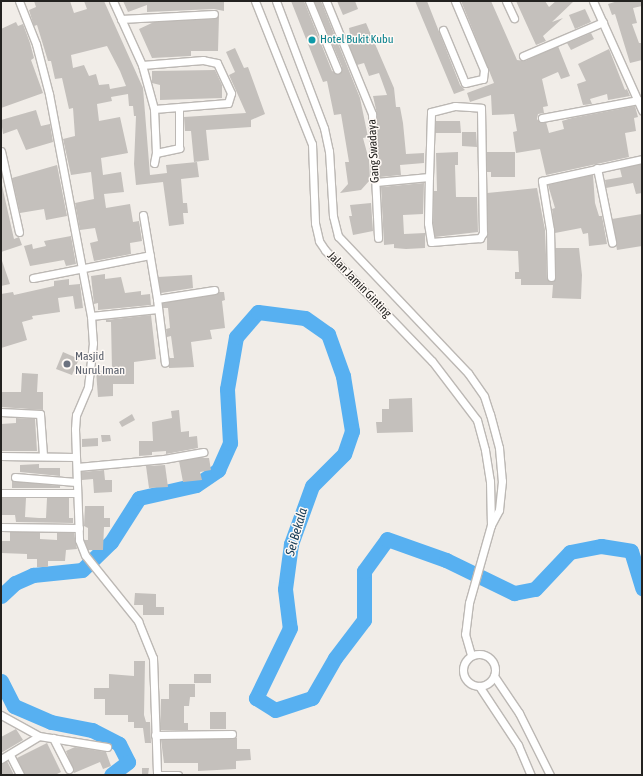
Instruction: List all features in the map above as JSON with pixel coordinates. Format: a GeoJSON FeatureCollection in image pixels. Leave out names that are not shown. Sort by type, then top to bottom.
{"type":"FeatureCollection","features":[{"type":"Feature","properties":{"kind":"street"},"geometry":{"type":"LineString","coordinates":[[19,1],[36,44],[50,94],[91,316],[93,343],[88,387],[76,415],[75,457],[77,467],[76,493],[79,540],[86,555],[138,621],[153,658],[157,775],[178,775]]}},
{"type":"Feature","properties":{"kind":"street"},"geometry":{"type":"LineString","coordinates":[[112,1],[142,65],[154,109],[156,153],[154,164]]}},
{"type":"Feature","properties":{"kind":"street","name":"Jalan Jamin Ginting"},"geometry":{"type":"LineString","coordinates":[[255,1],[312,144],[315,223],[319,241],[325,250],[432,361],[477,420],[489,473],[491,525],[488,542],[469,603],[465,634],[471,655]]}},
{"type":"Feature","properties":{"kind":"street","name":"Jalan Jamin Ginting"},"geometry":{"type":"LineString","coordinates":[[276,1],[324,128],[329,151],[333,216],[338,236],[345,246],[468,373],[484,396],[499,448],[502,481],[499,510],[491,525]]}},
{"type":"Feature","properties":{"kind":"street"},"geometry":{"type":"LineString","coordinates":[[309,1],[337,69]]}},
{"type":"Feature","properties":{"kind":"street","name":"Gang Swadaya"},"geometry":{"type":"LineString","coordinates":[[326,1],[372,114],[378,238]]}},
{"type":"Feature","properties":{"kind":"street"},"geometry":{"type":"LineString","coordinates":[[443,30],[466,83],[482,79],[484,70],[455,1]]}},
{"type":"Feature","properties":{"kind":"street"},"geometry":{"type":"LineString","coordinates":[[506,1],[514,18]]}},
{"type":"Feature","properties":{"kind":"street"},"geometry":{"type":"LineString","coordinates":[[593,1],[642,110]]}},
{"type":"Feature","properties":{"kind":"street"},"geometry":{"type":"LineString","coordinates":[[121,19],[214,14]]}},
{"type":"Feature","properties":{"kind":"street"},"geometry":{"type":"LineString","coordinates":[[523,56],[603,22]]}},
{"type":"Feature","properties":{"kind":"street"},"geometry":{"type":"LineString","coordinates":[[142,65],[203,60],[217,63],[231,92],[230,100],[224,104],[154,109]]}},
{"type":"Feature","properties":{"kind":"street"},"geometry":{"type":"LineString","coordinates":[[542,118],[638,100]]}},
{"type":"Feature","properties":{"kind":"street"},"geometry":{"type":"LineString","coordinates":[[455,106],[481,108],[483,233],[480,238],[431,242],[428,223],[429,177],[431,112],[455,106]]}},
{"type":"Feature","properties":{"kind":"street"},"geometry":{"type":"LineString","coordinates":[[156,153],[179,148],[179,108]]}},
{"type":"Feature","properties":{"kind":"street"},"geometry":{"type":"LineString","coordinates":[[1,151],[18,232]]}},
{"type":"Feature","properties":{"kind":"street"},"geometry":{"type":"LineString","coordinates":[[551,277],[550,230],[542,181],[642,159]]}},
{"type":"Feature","properties":{"kind":"street"},"geometry":{"type":"LineString","coordinates":[[597,168],[612,242]]}},
{"type":"Feature","properties":{"kind":"street"},"geometry":{"type":"LineString","coordinates":[[376,182],[429,177]]}},
{"type":"Feature","properties":{"kind":"street"},"geometry":{"type":"LineString","coordinates":[[143,215],[157,299],[165,363]]}},
{"type":"Feature","properties":{"kind":"street"},"geometry":{"type":"LineString","coordinates":[[33,278],[150,255]]}},
{"type":"Feature","properties":{"kind":"street"},"geometry":{"type":"LineString","coordinates":[[157,299],[214,290]]}},
{"type":"Feature","properties":{"kind":"street"},"geometry":{"type":"LineString","coordinates":[[91,316],[158,309]]}},
{"type":"Feature","properties":{"kind":"street"},"geometry":{"type":"LineString","coordinates":[[1,412],[40,414],[42,455]]}},
{"type":"Feature","properties":{"kind":"street"},"geometry":{"type":"LineString","coordinates":[[77,467],[164,459],[203,452]]}},
{"type":"Feature","properties":{"kind":"street"},"geometry":{"type":"LineString","coordinates":[[1,456],[42,455],[75,457]]}},
{"type":"Feature","properties":{"kind":"street"},"geometry":{"type":"LineString","coordinates":[[15,478],[76,482]]}},
{"type":"Feature","properties":{"kind":"street"},"geometry":{"type":"LineString","coordinates":[[1,493],[76,493]]}},
{"type":"Feature","properties":{"kind":"street"},"geometry":{"type":"LineString","coordinates":[[1,526],[79,528]]}},
{"type":"Feature","properties":{"kind":"street"},"geometry":{"type":"LineString","coordinates":[[481,653],[491,659],[496,670],[494,676],[486,685],[479,686],[470,683],[464,675],[463,665],[471,655],[481,653]]}},
{"type":"Feature","properties":{"kind":"street"},"geometry":{"type":"LineString","coordinates":[[494,676],[520,713],[550,775]]}},
{"type":"Feature","properties":{"kind":"street"},"geometry":{"type":"LineString","coordinates":[[479,686],[518,745],[531,775]]}},
{"type":"Feature","properties":{"kind":"street"},"geometry":{"type":"LineString","coordinates":[[1,715],[39,736],[107,747]]}},
{"type":"Feature","properties":{"kind":"street"},"geometry":{"type":"LineString","coordinates":[[155,735],[232,734]]}},
{"type":"Feature","properties":{"kind":"street"},"geometry":{"type":"LineString","coordinates":[[1,759],[10,755],[39,736]]}},
{"type":"Feature","properties":{"kind":"street"},"geometry":{"type":"LineString","coordinates":[[53,738],[69,769]]}},
{"type":"Feature","properties":{"kind":"street"},"geometry":{"type":"LineString","coordinates":[[10,755],[20,775]]}},
{"type":"Feature","properties":{"kind":"building"},"geometry":{"type":"Polygon","coordinates":[[[34,1],[70,1],[74,13],[87,9],[84,1],[104,1],[143,88],[150,175],[167,173],[166,165],[197,162],[199,177],[181,179],[183,203],[187,203],[188,213],[183,213],[184,224],[169,226],[163,182],[136,185],[134,164],[136,116],[134,116],[133,106],[129,106],[128,94],[111,97],[112,101],[97,104],[99,121],[120,117],[128,153],[101,158],[103,175],[121,172],[124,192],[104,194],[106,208],[130,204],[133,222],[139,221],[142,241],[130,243],[131,254],[94,261],[90,243],[98,241],[95,228],[80,230],[75,203],[94,199],[91,172],[71,175],[63,139],[75,136],[73,108],[69,109],[62,78],[55,79],[51,61],[48,61],[37,25],[34,26],[29,10],[36,7],[34,1]],[[107,46],[71,55],[73,68],[84,65],[89,76],[96,74],[99,85],[109,84],[110,89],[126,86],[107,46]]]}},
{"type":"Feature","properties":{"kind":"building"},"geometry":{"type":"Polygon","coordinates":[[[123,1],[224,1],[224,11],[214,9],[147,12],[147,5],[128,12],[123,1]]]}},
{"type":"Feature","properties":{"kind":"building"},"geometry":{"type":"Polygon","coordinates":[[[291,1],[304,1],[332,71],[339,74],[342,67],[314,1],[321,1],[360,98],[368,137],[363,138],[369,160],[370,180],[361,190],[340,193],[348,184],[345,162],[349,162],[341,114],[334,115],[327,81],[323,82],[291,1]]]}},
{"type":"Feature","properties":{"kind":"building"},"geometry":{"type":"Polygon","coordinates":[[[337,1],[355,1],[358,9],[343,15],[337,1]]]}},
{"type":"Feature","properties":{"kind":"building"},"geometry":{"type":"Polygon","coordinates":[[[415,1],[427,1],[460,85],[465,90],[454,94],[415,1]]]}},
{"type":"Feature","properties":{"kind":"building"},"geometry":{"type":"Polygon","coordinates":[[[461,1],[491,1],[517,60],[525,61],[558,46],[570,76],[561,79],[558,72],[542,79],[548,106],[543,107],[544,113],[538,114],[537,119],[540,123],[546,122],[549,133],[564,129],[562,121],[635,106],[638,117],[634,118],[636,131],[625,133],[629,157],[546,175],[540,149],[516,153],[513,132],[517,131],[514,114],[492,115],[491,95],[470,102],[467,93],[494,83],[461,1]]]}},
{"type":"Feature","properties":{"kind":"building"},"geometry":{"type":"Polygon","coordinates":[[[516,1],[545,1],[549,7],[556,1],[574,1],[552,22],[563,18],[543,36],[546,41],[536,45],[516,1]]]}},
{"type":"Feature","properties":{"kind":"building"},"geometry":{"type":"Polygon","coordinates":[[[618,1],[642,1],[642,6],[633,8],[637,23],[632,24],[639,43],[642,43],[642,60],[630,63],[615,14],[612,15],[608,4],[618,1]]]}},
{"type":"Feature","properties":{"kind":"building"},"geometry":{"type":"Polygon","coordinates":[[[585,9],[591,22],[575,29],[569,15],[585,9]]]}},
{"type":"Feature","properties":{"kind":"building"},"geometry":{"type":"Polygon","coordinates":[[[219,16],[218,51],[191,51],[191,56],[152,58],[139,29],[154,22],[214,19],[219,16]]]}},
{"type":"Feature","properties":{"kind":"building"},"geometry":{"type":"Polygon","coordinates":[[[16,22],[18,26],[23,24],[34,58],[31,60],[43,93],[1,108],[1,29],[16,22]]]}},
{"type":"Feature","properties":{"kind":"building"},"geometry":{"type":"Polygon","coordinates":[[[366,23],[394,88],[396,107],[400,107],[406,154],[424,153],[424,163],[400,165],[401,175],[380,177],[377,114],[373,96],[387,95],[379,73],[369,76],[364,63],[357,65],[345,36],[350,34],[349,28],[366,23]]]}},
{"type":"Feature","properties":{"kind":"building"},"geometry":{"type":"Polygon","coordinates":[[[591,33],[594,39],[571,50],[567,43],[591,33]]]}},
{"type":"Feature","properties":{"kind":"building"},"geometry":{"type":"Polygon","coordinates":[[[235,48],[244,68],[248,67],[265,114],[251,120],[251,127],[206,130],[209,160],[194,162],[191,131],[185,131],[184,117],[246,113],[229,75],[235,72],[226,52],[235,48]]]}},
{"type":"Feature","properties":{"kind":"building"},"geometry":{"type":"Polygon","coordinates":[[[609,49],[625,90],[627,89],[630,96],[608,100],[607,94],[590,99],[592,104],[583,105],[577,84],[586,81],[578,64],[609,49]]]}},
{"type":"Feature","properties":{"kind":"building"},"geometry":{"type":"Polygon","coordinates":[[[215,70],[222,85],[222,98],[160,100],[160,85],[152,83],[152,71],[215,70]]]}},
{"type":"Feature","properties":{"kind":"building"},"geometry":{"type":"Polygon","coordinates":[[[36,110],[41,126],[50,124],[53,142],[26,150],[17,129],[3,134],[1,120],[36,110]]]}},
{"type":"Feature","properties":{"kind":"building"},"geometry":{"type":"Polygon","coordinates":[[[436,121],[460,121],[461,133],[435,133],[436,121]]]}},
{"type":"Feature","properties":{"kind":"building"},"geometry":{"type":"Polygon","coordinates":[[[462,132],[476,132],[477,147],[462,146],[462,132]]]}},
{"type":"Feature","properties":{"kind":"building"},"geometry":{"type":"Polygon","coordinates":[[[458,152],[458,165],[455,165],[456,197],[477,197],[478,232],[435,237],[433,223],[434,191],[437,191],[436,153],[458,152]]]}},
{"type":"Feature","properties":{"kind":"building"},"geometry":{"type":"Polygon","coordinates":[[[487,152],[515,152],[515,177],[491,177],[491,172],[487,172],[487,152]]]}},
{"type":"Feature","properties":{"kind":"building"},"geometry":{"type":"Polygon","coordinates":[[[642,164],[642,193],[636,194],[633,183],[606,188],[605,180],[622,177],[620,169],[642,164]]]}},
{"type":"Feature","properties":{"kind":"building"},"geometry":{"type":"Polygon","coordinates":[[[57,165],[67,216],[46,220],[44,209],[20,213],[12,178],[57,165]]]}},
{"type":"Feature","properties":{"kind":"building"},"geometry":{"type":"Polygon","coordinates":[[[593,175],[595,203],[599,216],[602,216],[607,244],[589,246],[588,233],[583,234],[581,228],[555,233],[552,209],[555,208],[548,185],[593,175]]]}},
{"type":"Feature","properties":{"kind":"building"},"geometry":{"type":"Polygon","coordinates":[[[1,181],[14,239],[19,237],[22,245],[1,252],[1,181]]]}},
{"type":"Feature","properties":{"kind":"building"},"geometry":{"type":"Polygon","coordinates":[[[424,183],[423,214],[403,215],[404,234],[425,233],[425,248],[406,249],[394,248],[394,244],[384,245],[381,187],[424,183]]]}},
{"type":"Feature","properties":{"kind":"building"},"geometry":{"type":"Polygon","coordinates":[[[537,188],[545,230],[547,279],[551,282],[556,279],[555,248],[579,248],[582,275],[581,299],[552,298],[553,285],[521,285],[521,279],[515,279],[515,272],[519,272],[518,251],[487,250],[487,193],[537,188]]]}},
{"type":"Feature","properties":{"kind":"building"},"geometry":{"type":"Polygon","coordinates":[[[371,203],[373,231],[353,235],[349,216],[352,216],[350,205],[371,203]]]}},
{"type":"Feature","properties":{"kind":"building"},"geometry":{"type":"Polygon","coordinates":[[[642,214],[642,246],[617,250],[612,219],[642,214]]]}},
{"type":"Feature","properties":{"kind":"building"},"geometry":{"type":"Polygon","coordinates":[[[71,236],[76,264],[66,266],[64,260],[30,266],[24,246],[32,244],[33,249],[46,246],[44,241],[71,236]]]}},
{"type":"Feature","properties":{"kind":"building"},"geometry":{"type":"Polygon","coordinates":[[[1,258],[10,284],[1,286],[1,258]]]}},
{"type":"Feature","properties":{"kind":"building"},"geometry":{"type":"Polygon","coordinates":[[[105,274],[105,279],[121,277],[125,293],[141,291],[141,295],[150,294],[151,305],[98,310],[98,303],[94,304],[91,276],[105,274]]]}},
{"type":"Feature","properties":{"kind":"building"},"geometry":{"type":"Polygon","coordinates":[[[192,275],[193,288],[161,293],[158,277],[192,275]]]}},
{"type":"Feature","properties":{"kind":"building"},"geometry":{"type":"Polygon","coordinates":[[[69,279],[69,285],[80,284],[83,308],[75,309],[73,296],[58,298],[60,312],[32,316],[33,319],[22,322],[27,340],[1,348],[1,294],[13,292],[14,295],[54,286],[54,281],[69,279]]]}},
{"type":"Feature","properties":{"kind":"building"},"geometry":{"type":"Polygon","coordinates":[[[224,292],[225,300],[222,301],[225,328],[210,330],[212,339],[191,342],[194,367],[169,368],[169,358],[174,358],[171,336],[167,337],[166,329],[170,328],[168,308],[163,308],[163,303],[224,292]]]}},
{"type":"Feature","properties":{"kind":"building"},"geometry":{"type":"Polygon","coordinates":[[[151,315],[156,359],[134,362],[134,384],[113,384],[113,396],[98,397],[96,371],[112,370],[111,322],[106,322],[106,320],[151,315]]]}},
{"type":"Feature","properties":{"kind":"building","name":"Masjid Nurul Iman"},"geometry":{"type":"Polygon","coordinates":[[[63,352],[79,359],[72,375],[56,369],[63,352]]]}},
{"type":"Feature","properties":{"kind":"building"},"geometry":{"type":"Polygon","coordinates":[[[22,373],[38,374],[37,392],[43,392],[43,410],[1,407],[1,392],[21,392],[22,373]]]}},
{"type":"Feature","properties":{"kind":"building"},"geometry":{"type":"Polygon","coordinates":[[[412,398],[413,432],[377,433],[376,422],[382,422],[382,409],[389,409],[389,399],[412,398]]]}},
{"type":"Feature","properties":{"kind":"building"},"geometry":{"type":"Polygon","coordinates":[[[179,410],[181,432],[189,431],[189,437],[197,436],[198,448],[166,454],[166,451],[152,452],[152,455],[139,456],[139,441],[153,441],[152,422],[172,418],[171,411],[179,410]]]}},
{"type":"Feature","properties":{"kind":"building"},"geometry":{"type":"Polygon","coordinates":[[[132,414],[135,420],[122,427],[119,422],[132,414]]]}},
{"type":"Feature","properties":{"kind":"building"},"geometry":{"type":"Polygon","coordinates":[[[16,418],[35,419],[37,451],[1,451],[1,424],[16,423],[16,418]]]}},
{"type":"Feature","properties":{"kind":"building"},"geometry":{"type":"Polygon","coordinates":[[[101,435],[110,435],[111,441],[102,442],[101,435]]]}},
{"type":"Feature","properties":{"kind":"building"},"geometry":{"type":"Polygon","coordinates":[[[98,438],[98,446],[82,447],[82,439],[98,438]]]}},
{"type":"Feature","properties":{"kind":"building"},"geometry":{"type":"Polygon","coordinates":[[[209,458],[211,470],[200,472],[202,480],[183,482],[179,461],[209,458]]]}},
{"type":"Feature","properties":{"kind":"building"},"geometry":{"type":"Polygon","coordinates":[[[39,464],[39,468],[60,468],[60,476],[20,472],[20,465],[39,464]]]}},
{"type":"Feature","properties":{"kind":"building"},"geometry":{"type":"Polygon","coordinates":[[[165,465],[168,487],[149,488],[146,466],[165,465]]]}},
{"type":"Feature","properties":{"kind":"building"},"geometry":{"type":"Polygon","coordinates":[[[104,470],[105,480],[112,480],[112,492],[94,493],[93,479],[82,480],[82,472],[104,470]]]}},
{"type":"Feature","properties":{"kind":"building"},"geometry":{"type":"Polygon","coordinates":[[[12,481],[60,486],[60,488],[12,488],[12,481]]]}},
{"type":"Feature","properties":{"kind":"building"},"geometry":{"type":"Polygon","coordinates":[[[1,498],[26,498],[25,517],[46,518],[47,498],[69,498],[69,518],[73,518],[73,523],[16,522],[15,515],[1,515],[1,498]]]}},
{"type":"Feature","properties":{"kind":"building"},"geometry":{"type":"Polygon","coordinates":[[[85,506],[104,506],[104,518],[110,518],[110,527],[104,527],[103,550],[88,550],[84,540],[88,540],[88,528],[84,526],[85,506]]]}},
{"type":"Feature","properties":{"kind":"building"},"geometry":{"type":"Polygon","coordinates":[[[10,532],[40,532],[40,539],[57,540],[57,533],[74,533],[77,549],[66,550],[65,561],[48,561],[48,567],[37,567],[37,559],[27,559],[27,554],[1,553],[1,541],[10,541],[10,532]]]}},
{"type":"Feature","properties":{"kind":"building"},"geometry":{"type":"Polygon","coordinates":[[[135,593],[156,594],[156,607],[164,607],[164,615],[143,615],[143,605],[134,605],[135,593]]]}},
{"type":"Feature","properties":{"kind":"building"},"geometry":{"type":"Polygon","coordinates":[[[134,661],[145,661],[144,715],[146,722],[150,722],[151,743],[145,743],[143,728],[134,728],[134,722],[128,722],[128,715],[105,715],[105,699],[94,699],[94,688],[109,688],[109,674],[134,676],[134,661]]]}},
{"type":"Feature","properties":{"kind":"building"},"geometry":{"type":"Polygon","coordinates":[[[194,674],[211,674],[211,683],[194,683],[194,674]]]}},
{"type":"Feature","properties":{"kind":"building"},"geometry":{"type":"Polygon","coordinates":[[[169,684],[195,684],[195,697],[190,697],[189,706],[184,706],[184,723],[188,723],[188,730],[160,730],[161,699],[169,699],[169,684]]]}},
{"type":"Feature","properties":{"kind":"building"},"geometry":{"type":"Polygon","coordinates":[[[210,712],[226,712],[226,729],[210,729],[210,712]]]}},
{"type":"Feature","properties":{"kind":"building"},"geometry":{"type":"Polygon","coordinates":[[[16,729],[23,740],[1,753],[1,737],[16,729]]]}},
{"type":"Feature","properties":{"kind":"building"},"geometry":{"type":"Polygon","coordinates":[[[237,738],[237,749],[250,749],[251,760],[236,761],[236,769],[198,771],[198,763],[164,763],[161,740],[237,738]]]}},
{"type":"Feature","properties":{"kind":"building"},"geometry":{"type":"Polygon","coordinates":[[[47,743],[61,772],[55,775],[25,775],[17,758],[47,743]]]}},
{"type":"Feature","properties":{"kind":"building"},"geometry":{"type":"Polygon","coordinates":[[[75,747],[106,752],[111,766],[103,769],[100,762],[74,773],[66,751],[75,747]]]}},
{"type":"Feature","properties":{"kind":"building"},"geometry":{"type":"Polygon","coordinates":[[[7,761],[14,775],[1,775],[1,764],[7,761]]]}},
{"type":"Feature","properties":{"kind":"building"},"geometry":{"type":"Polygon","coordinates":[[[142,768],[149,768],[148,775],[142,775],[142,768]]]}},
{"type":"Feature","properties":{"kind":"waterway","name":"Sei Bekala"},"geometry":{"type":"LineString","coordinates":[[1,596],[15,583],[33,575],[82,570],[111,542],[139,498],[196,485],[218,470],[230,443],[227,389],[236,337],[258,312],[305,318],[328,334],[343,376],[352,431],[344,454],[312,486],[291,544],[285,589],[290,628],[256,698],[275,710],[312,698],[335,658],[364,620],[364,571],[387,539],[446,560],[514,593],[535,589],[570,552],[601,546],[631,551],[642,588]]}},
{"type":"Feature","properties":{"kind":"waterway","name":"Sei Bekala"},"geometry":{"type":"LineString","coordinates":[[1,681],[14,706],[51,722],[92,730],[119,744],[128,762],[111,775]]}},
{"type":"Feature","properties":{"kind":"place","name":"Hotel Bukit Kubu"},"geometry":{"type":"Point","coordinates":[312,40]}},
{"type":"Feature","properties":{"kind":"place","name":"Masjid Nurul Iman"},"geometry":{"type":"Point","coordinates":[67,364]}}]}
